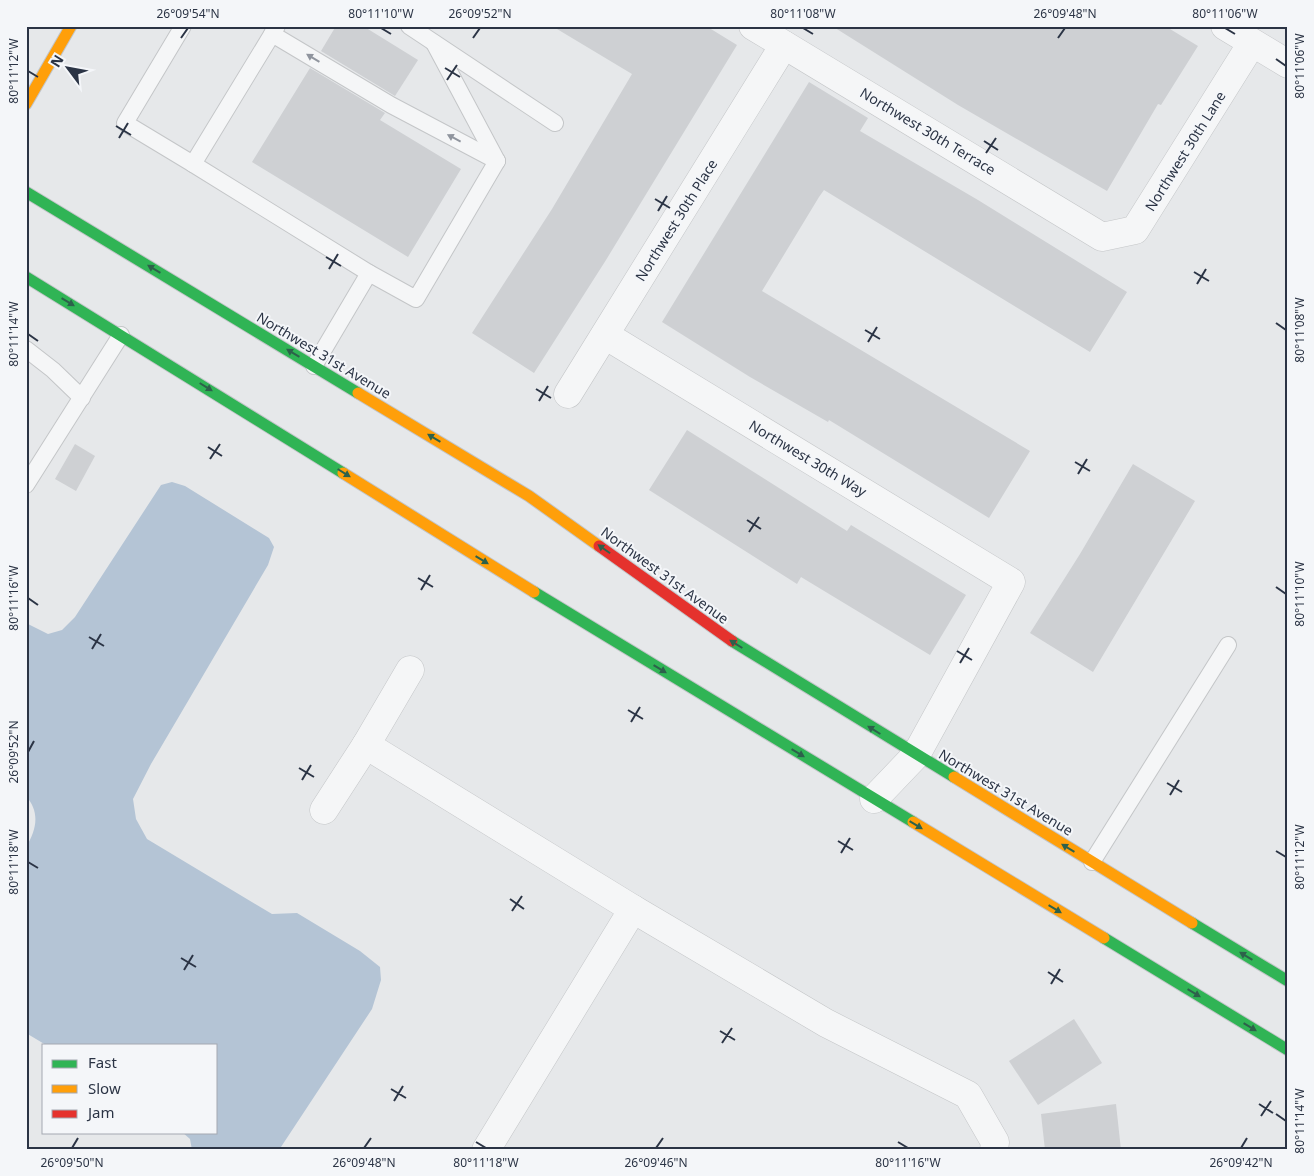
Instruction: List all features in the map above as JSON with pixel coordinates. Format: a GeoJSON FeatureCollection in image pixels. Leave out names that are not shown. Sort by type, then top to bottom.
{"type":"FeatureCollection","features":[{"type":"Feature","properties":{"kind":"main road"},"geometry":{"type":"LineString","coordinates":[[26,104],[71,26]]}},
{"type":"Feature","properties":{"kind":"main road","name":"Northwest 31st Avenue"},"geometry":{"type":"LineString","coordinates":[[26,192],[529,496],[730,640],[1288,981]]}},
{"type":"Feature","properties":{"kind":"main road"},"geometry":{"type":"LineString","coordinates":[[26,277],[457,545],[1288,1050]]}},
{"type":"Feature","properties":{"kind":"street","name":"Northwest 30th Terrace"},"geometry":{"type":"LineString","coordinates":[[753,26],[1102,237]]}},
{"type":"Feature","properties":{"kind":"street"},"geometry":{"type":"LineString","coordinates":[[1225,26],[1288,64]]}},
{"type":"Feature","properties":{"kind":"street","name":"Northwest 30th Lane"},"geometry":{"type":"LineString","coordinates":[[1102,237],[1136,230],[1252,43]]}},
{"type":"Feature","properties":{"kind":"street","name":"Northwest 30th Place"},"geometry":{"type":"LineString","coordinates":[[568,394],[784,45]]}},
{"type":"Feature","properties":{"kind":"street","name":"Northwest 30th Way"},"geometry":{"type":"LineString","coordinates":[[605,335],[1011,582],[916,755]]}},
{"type":"Feature","properties":{"kind":"street"},"geometry":{"type":"LineString","coordinates":[[324,810],[366,745],[410,670]]}},
{"type":"Feature","properties":{"kind":"street"},"geometry":{"type":"LineString","coordinates":[[366,745],[633,909],[826,1023],[968,1095],[994,1142],[994,1150]]}},
{"type":"Feature","properties":{"kind":"street"},"geometry":{"type":"LineString","coordinates":[[874,799],[916,755]]}},
{"type":"Feature","properties":{"kind":"street"},"geometry":{"type":"LineString","coordinates":[[486,1150],[633,909]]}},
{"type":"Feature","properties":{"kind":"lane"},"geometry":{"type":"LineString","coordinates":[[183,26],[125,123],[369,273],[416,299],[497,161]]}},
{"type":"Feature","properties":{"kind":"lane"},"geometry":{"type":"LineString","coordinates":[[409,26],[554,123]]}},
{"type":"Feature","properties":{"kind":"lane"},"geometry":{"type":"LineString","coordinates":[[193,164],[274,30],[391,105],[497,161]]}},
{"type":"Feature","properties":{"kind":"lane"},"geometry":{"type":"LineString","coordinates":[[432,41],[497,161]]}},
{"type":"Feature","properties":{"kind":"lane"},"geometry":{"type":"LineString","coordinates":[[314,366],[369,273]]}},
{"type":"Feature","properties":{"kind":"lane"},"geometry":{"type":"LineString","coordinates":[[26,485],[121,335]]}},
{"type":"Feature","properties":{"kind":"lane"},"geometry":{"type":"LineString","coordinates":[[26,349],[53,370],[82,398]]}},
{"type":"Feature","properties":{"kind":"lane"},"geometry":{"type":"LineString","coordinates":[[1092,862],[1228,645]]}},
{"type":"Feature","properties":{"kind":"water"},"geometry":{"type":"Polygon","coordinates":[[[172,482],[185,486],[269,538],[274,547],[268,565],[151,764],[133,799],[136,819],[147,839],[272,914],[297,913],[360,951],[380,967],[381,980],[372,1009],[279,1150],[192,1150],[190,1139],[184,1134],[218,1134],[218,1044],[44,1044],[26,1033],[26,847],[35,827],[35,814],[26,796],[26,623],[48,634],[62,630],[75,617],[161,485],[172,482]]]}},
{"type":"Feature","properties":{"kind":"building"},"geometry":{"type":"Polygon","coordinates":[[[336,26],[363,26],[418,60],[395,96],[321,51],[336,26]]]}},
{"type":"Feature","properties":{"kind":"building"},"geometry":{"type":"Polygon","coordinates":[[[552,26],[706,26],[737,45],[606,260],[534,373],[472,333],[552,209],[632,74],[552,26]]]}},
{"type":"Feature","properties":{"kind":"building"},"geometry":{"type":"Polygon","coordinates":[[[832,26],[1165,26],[1198,46],[1161,105],[1158,104],[1107,191],[958,105],[832,26]]]}},
{"type":"Feature","properties":{"kind":"building"},"geometry":{"type":"Polygon","coordinates":[[[310,68],[385,113],[380,120],[461,169],[408,257],[252,162],[310,68]]]}},
{"type":"Feature","properties":{"kind":"building"},"geometry":{"type":"Polygon","coordinates":[[[809,82],[868,118],[860,131],[978,200],[1127,292],[1090,352],[824,190],[819,197],[762,291],[1030,451],[989,518],[829,420],[828,422],[750,377],[662,322],[809,82]]]}},
{"type":"Feature","properties":{"kind":"building"},"geometry":{"type":"Polygon","coordinates":[[[687,430],[847,531],[851,525],[966,595],[930,655],[801,577],[797,584],[649,490],[687,430]]]}},
{"type":"Feature","properties":{"kind":"building"},"geometry":{"type":"Polygon","coordinates":[[[75,444],[95,456],[76,491],[55,479],[75,444]]]}},
{"type":"Feature","properties":{"kind":"building"},"geometry":{"type":"Polygon","coordinates":[[[1133,464],[1195,501],[1093,672],[1030,633],[1080,554],[1133,464]]]}},
{"type":"Feature","properties":{"kind":"building"},"geometry":{"type":"Polygon","coordinates":[[[1074,1019],[1102,1063],[1038,1105],[1009,1061],[1074,1019]]]}},
{"type":"Feature","properties":{"kind":"building"},"geometry":{"type":"Polygon","coordinates":[[[1116,1104],[1121,1150],[1045,1150],[1041,1114],[1116,1104]]]}},
{"type":"Feature","properties":{"kind":"traffic: fast"},"geometry":{"type":"LineString","coordinates":[[26,192],[358,393]]}},
{"type":"Feature","properties":{"kind":"traffic: fast"},"geometry":{"type":"LineString","coordinates":[[26,277],[343,473]]}},
{"type":"Feature","properties":{"kind":"traffic: fast"},"geometry":{"type":"LineString","coordinates":[[534,592],[913,822]]}},
{"type":"Feature","properties":{"kind":"traffic: fast"},"geometry":{"type":"LineString","coordinates":[[732,641],[954,777]]}},
{"type":"Feature","properties":{"kind":"traffic: fast"},"geometry":{"type":"LineString","coordinates":[[1192,923],[1288,981]]}},
{"type":"Feature","properties":{"kind":"traffic: fast"},"geometry":{"type":"LineString","coordinates":[[1104,938],[1288,1050]]}},
{"type":"Feature","properties":{"kind":"traffic: slow"},"geometry":{"type":"LineString","coordinates":[[26,104],[71,26]]}},
{"type":"Feature","properties":{"kind":"traffic: slow"},"geometry":{"type":"LineString","coordinates":[[358,393],[529,496],[599,546]]}},
{"type":"Feature","properties":{"kind":"traffic: slow"},"geometry":{"type":"LineString","coordinates":[[343,473],[534,592]]}},
{"type":"Feature","properties":{"kind":"traffic: slow"},"geometry":{"type":"LineString","coordinates":[[954,777],[1192,923]]}},
{"type":"Feature","properties":{"kind":"traffic: slow"},"geometry":{"type":"LineString","coordinates":[[913,822],[1104,938]]}},
{"type":"Feature","properties":{"kind":"traffic: jam"},"geometry":{"type":"LineString","coordinates":[[599,546],[732,641]]}}]}
